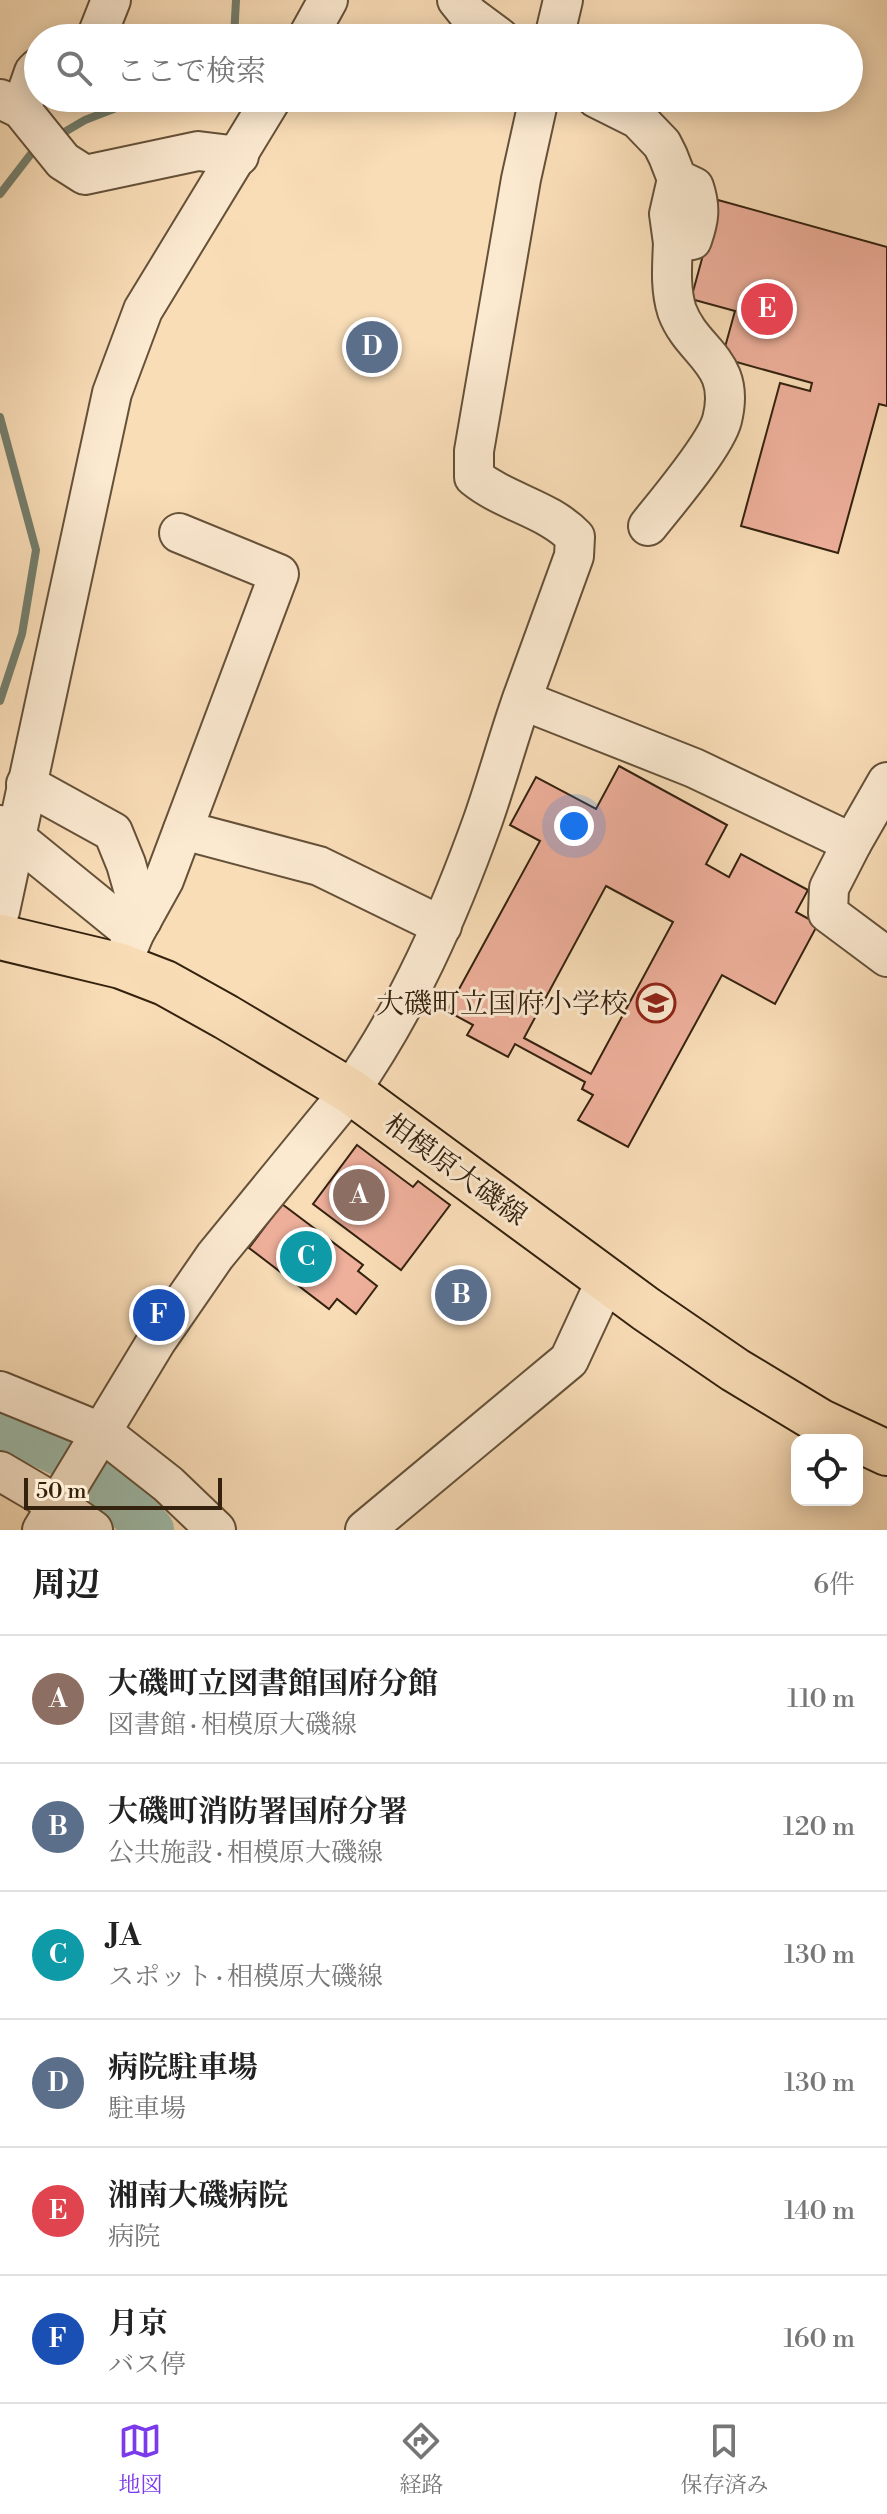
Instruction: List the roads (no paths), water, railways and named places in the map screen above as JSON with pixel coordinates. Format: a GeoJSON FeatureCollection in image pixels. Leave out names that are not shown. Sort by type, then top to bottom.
{"type":"FeatureCollection","features":[{"type":"Feature","properties":{"kind":"main road","name":"相模原大磯線"},"geometry":{"type":"LineString","coordinates":[[0,937],[132,940],[178,990],[350,1091],[606,1280],[735,1370],[821,1422],[887,1453]]}},
{"type":"Feature","properties":{"kind":"street"},"geometry":{"type":"LineString","coordinates":[[102,24],[111,0]]}},
{"type":"Feature","properties":{"kind":"street"},"geometry":{"type":"LineString","coordinates":[[315,24],[328,0]]}},
{"type":"Feature","properties":{"kind":"street"},"geometry":{"type":"LineString","coordinates":[[457,0],[481,24]]}},
{"type":"Feature","properties":{"kind":"street"},"geometry":{"type":"LineString","coordinates":[[557,24],[563,0]]}},
{"type":"Feature","properties":{"kind":"street"},"geometry":{"type":"LineString","coordinates":[[24,86],[11,104],[63,161],[85,175],[198,151],[239,156]]}},
{"type":"Feature","properties":{"kind":"street"},"geometry":{"type":"LineString","coordinates":[[0,911],[8,832],[26,784],[112,393],[143,310],[264,112]]}},
{"type":"Feature","properties":{"kind":"street"},"geometry":{"type":"LineString","coordinates":[[56,1507],[157,1340],[215,1256],[368,1065],[414,986],[442,926],[483,821],[522,700],[574,556],[575,537],[559,521],[490,490],[474,477],[474,451],[521,179],[536,112]]}},
{"type":"Feature","properties":{"kind":"street"},"geometry":{"type":"LineString","coordinates":[[624,112],[638,119],[662,144],[677,179],[694,187],[700,203],[700,219],[692,240],[673,243],[671,283],[677,310],[686,327],[716,362],[724,395],[722,421],[711,441],[648,526]]}},
{"type":"Feature","properties":{"kind":"street"},"geometry":{"type":"LineString","coordinates":[[132,940],[164,880],[279,574],[179,533]]}},
{"type":"Feature","properties":{"kind":"street"},"geometry":{"type":"LineString","coordinates":[[522,700],[694,768],[852,843]]}},
{"type":"Feature","properties":{"kind":"street"},"geometry":{"type":"LineString","coordinates":[[887,782],[829,888],[828,913],[887,957]]}},
{"type":"Feature","properties":{"kind":"street"},"geometry":{"type":"LineString","coordinates":[[26,784],[113,832],[126,864],[132,940]]}},
{"type":"Feature","properties":{"kind":"street"},"geometry":{"type":"LineString","coordinates":[[183,830],[319,866],[442,926]]}},
{"type":"Feature","properties":{"kind":"street"},"geometry":{"type":"LineString","coordinates":[[8,832],[132,940]]}},
{"type":"Feature","properties":{"kind":"street"},"geometry":{"type":"LineString","coordinates":[[365,1530],[569,1360],[606,1280]]}},
{"type":"Feature","properties":{"kind":"street"},"geometry":{"type":"LineString","coordinates":[[0,1391],[100,1438],[168,1484],[216,1530]]}},
{"type":"Feature","properties":{"kind":"street"},"geometry":{"type":"LineString","coordinates":[[0,1471],[93,1530]]}},
{"type":"Feature","properties":{"kind":"waterway"},"geometry":{"type":"LineString","coordinates":[[235,24],[236,0]]}},
{"type":"Feature","properties":{"kind":"waterway"},"geometry":{"type":"LineString","coordinates":[[56,137],[106,112]]}},
{"type":"Feature","properties":{"kind":"waterway"},"geometry":{"type":"LineString","coordinates":[[0,194],[34,150],[41,146]]}},
{"type":"Feature","properties":{"kind":"waterway"},"geometry":{"type":"LineString","coordinates":[[0,417],[36,550],[22,634],[0,701]]}},
{"type":"Feature","properties":{"kind":"waterway"},"geometry":{"type":"LineString","coordinates":[[0,1424],[62,1453],[106,1484],[150,1530]]}},
{"type":"Feature","properties":{"kind":"place","name":"湘南大磯病院"},"geometry":{"type":"Point","coordinates":[767,309]}},
{"type":"Feature","properties":{"kind":"place","name":"病院駐車場"},"geometry":{"type":"Point","coordinates":[372,347]}},
{"type":"Feature","properties":{"kind":"place","name":"大磯町立国府小学校"},"geometry":{"type":"Point","coordinates":[656,1003]}},
{"type":"Feature","properties":{"kind":"place","name":"大磯町立図書館国府分館"},"geometry":{"type":"Point","coordinates":[359,1195]}},
{"type":"Feature","properties":{"kind":"place","name":"JA"},"geometry":{"type":"Point","coordinates":[306,1257]}},
{"type":"Feature","properties":{"kind":"place","name":"大磯町消防署国府分署"},"geometry":{"type":"Point","coordinates":[461,1295]}},
{"type":"Feature","properties":{"kind":"place","name":"月京"},"geometry":{"type":"Point","coordinates":[159,1315]}}]}
